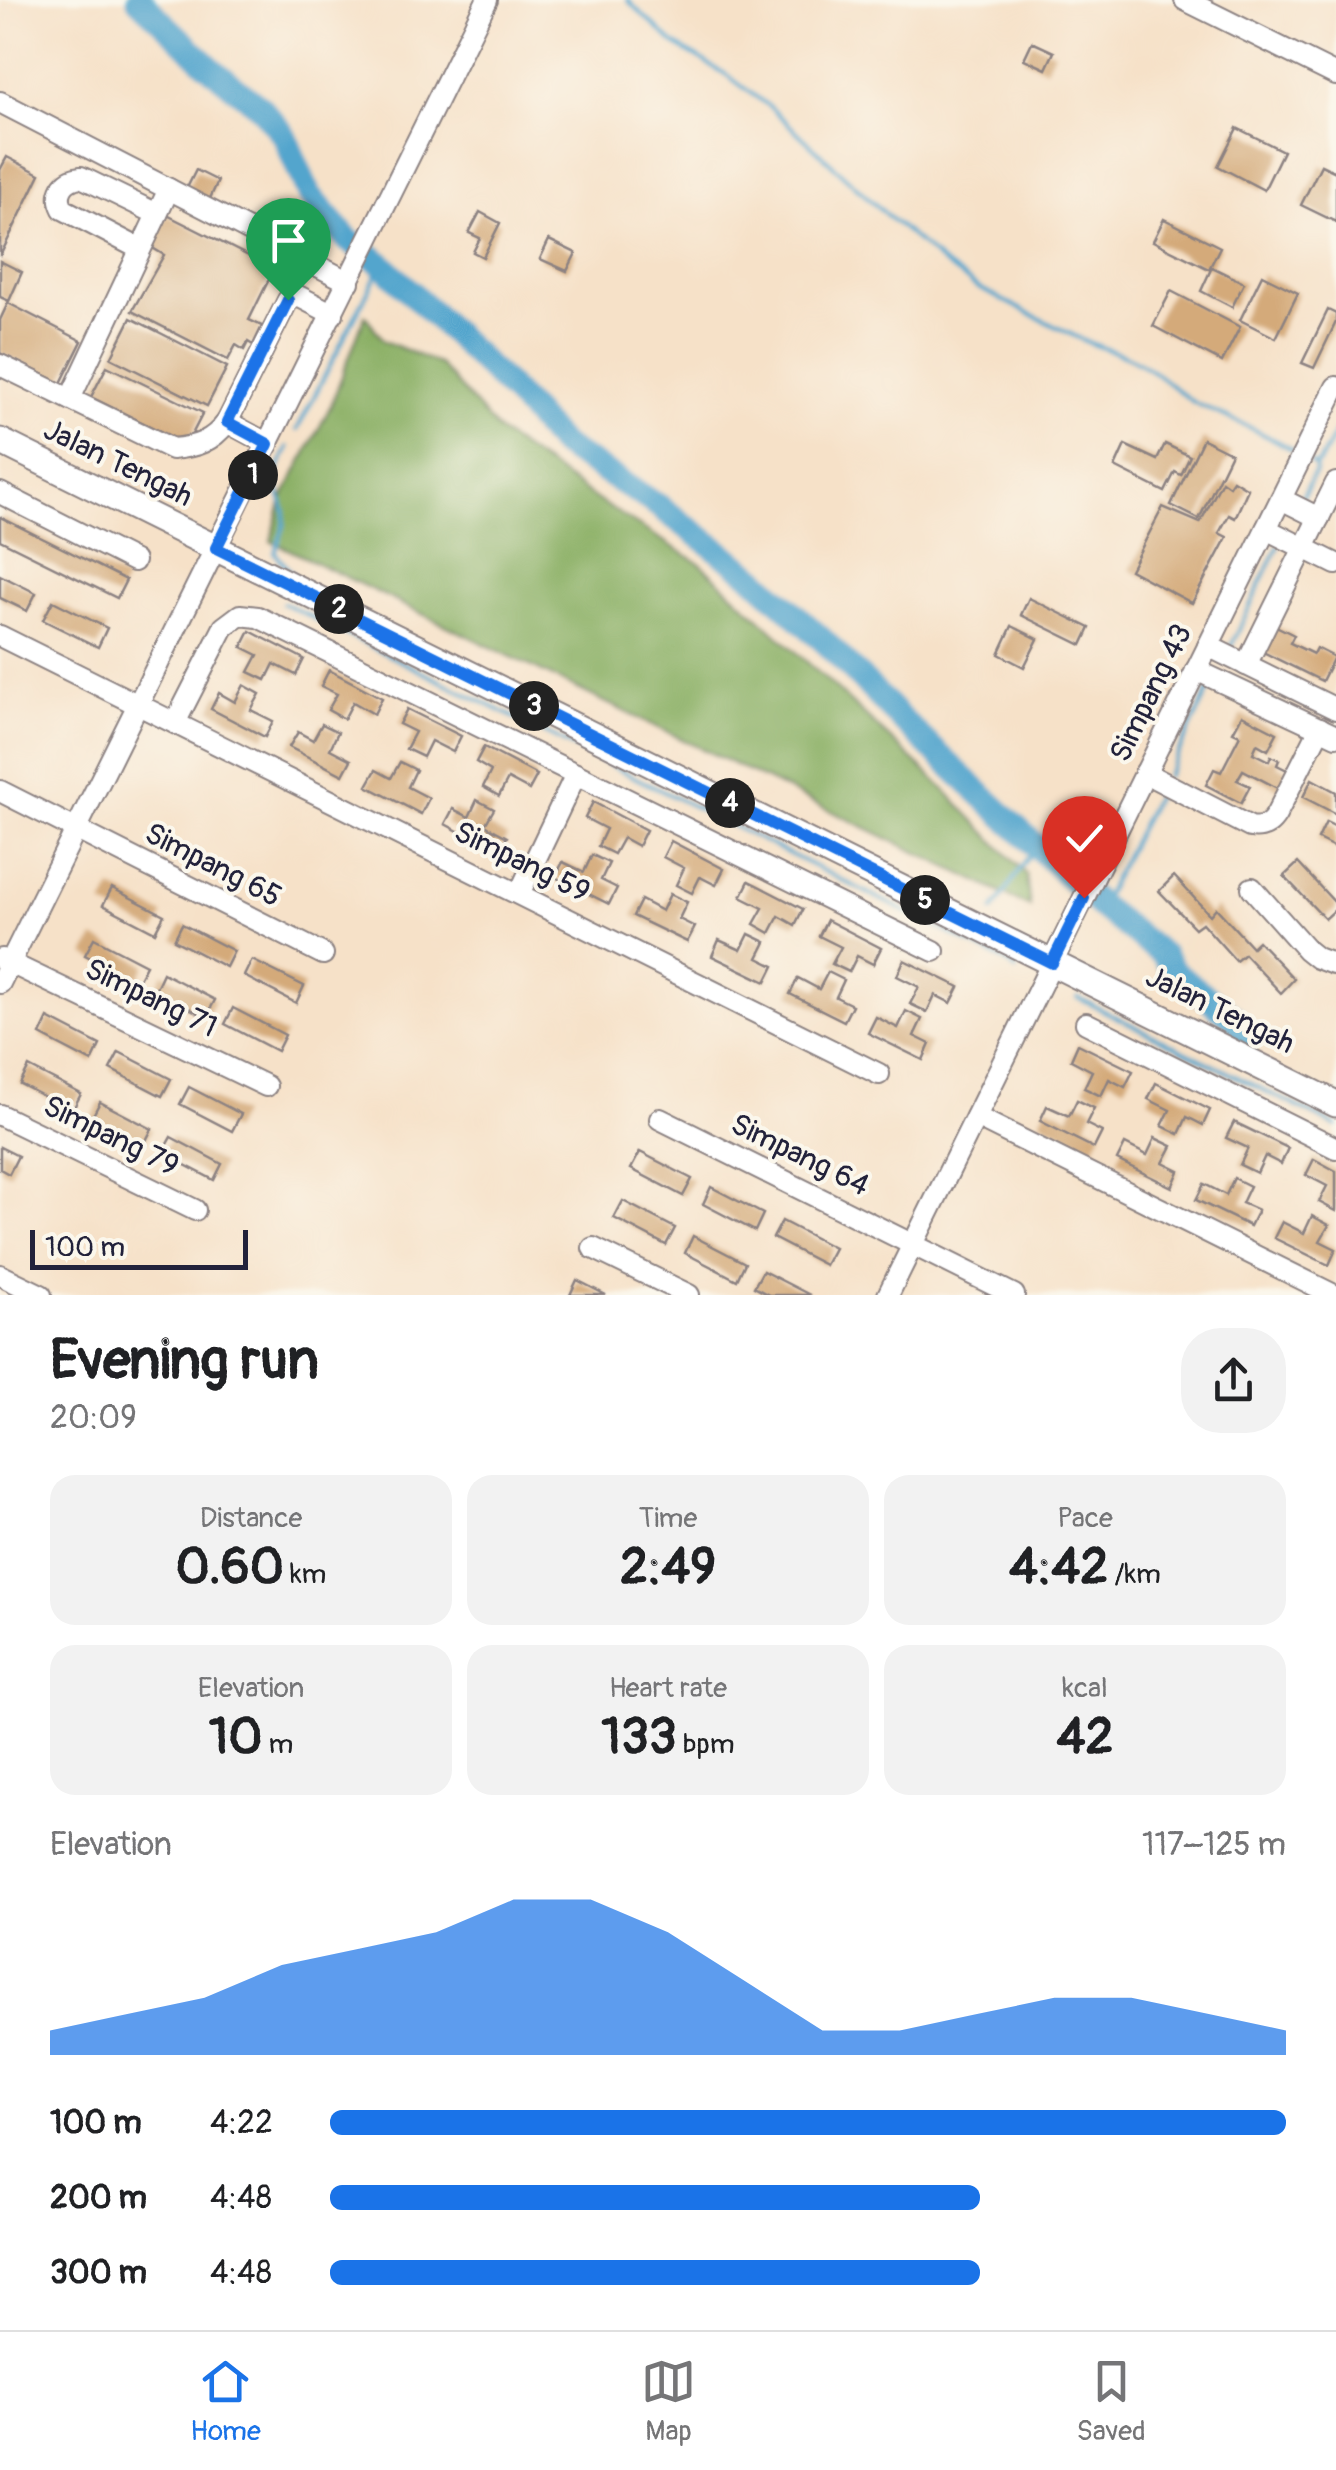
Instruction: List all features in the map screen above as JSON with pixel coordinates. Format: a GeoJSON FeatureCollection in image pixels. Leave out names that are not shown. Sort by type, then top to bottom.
{"type":"FeatureCollection","features":[{"type":"Feature","properties":{"kind":"main road","name":"Jalan Tengah"},"geometry":{"type":"LineString","coordinates":[[0,441],[1336,1104]]}},
{"type":"Feature","properties":{"kind":"street"},"geometry":{"type":"LineString","coordinates":[[0,983],[5,960],[76,830],[487,0]]}},
{"type":"Feature","properties":{"kind":"street"},"geometry":{"type":"LineString","coordinates":[[1185,0],[1336,75]]}},
{"type":"Feature","properties":{"kind":"street"},"geometry":{"type":"LineString","coordinates":[[0,102],[169,189],[353,274]]}},
{"type":"Feature","properties":{"kind":"street"},"geometry":{"type":"LineString","coordinates":[[140,249],[63,210],[60,192],[69,180],[81,178],[157,214]]}},
{"type":"Feature","properties":{"kind":"street"},"geometry":{"type":"LineString","coordinates":[[70,399],[169,189]]}},
{"type":"Feature","properties":{"kind":"street"},"geometry":{"type":"LineString","coordinates":[[0,365],[172,449],[190,448],[218,434],[227,422],[288,300],[302,297],[334,314]]}},
{"type":"Feature","properties":{"kind":"street","name":"Simpang 43"},"geometry":{"type":"LineString","coordinates":[[888,1295],[1336,387]]}},
{"type":"Feature","properties":{"kind":"street"},"geometry":{"type":"LineString","coordinates":[[227,422],[268,444]]}},
{"type":"Feature","properties":{"kind":"street"},"geometry":{"type":"LineString","coordinates":[[1246,665],[1336,483]]}},
{"type":"Feature","properties":{"kind":"street"},"geometry":{"type":"LineString","coordinates":[[0,493],[134,561]]}},
{"type":"Feature","properties":{"kind":"street"},"geometry":{"type":"LineString","coordinates":[[1280,499],[1319,518]]}},
{"type":"Feature","properties":{"kind":"street"},"geometry":{"type":"LineString","coordinates":[[1266,530],[1336,564]]}},
{"type":"Feature","properties":{"kind":"street"},"geometry":{"type":"LineString","coordinates":[[174,723],[224,627],[240,615],[258,617],[934,952]]}},
{"type":"Feature","properties":{"kind":"street","name":"Simpang 59"},"geometry":{"type":"LineString","coordinates":[[0,636],[879,1074]]}},
{"type":"Feature","properties":{"kind":"street"},"geometry":{"type":"LineString","coordinates":[[1208,646],[1336,710]]}},
{"type":"Feature","properties":{"kind":"street"},"geometry":{"type":"LineString","coordinates":[[1145,773],[1250,827],[1262,827],[1273,820],[1328,732],[1196,670]]}},
{"type":"Feature","properties":{"kind":"street"},"geometry":{"type":"LineString","coordinates":[[519,894],[576,774]]}},
{"type":"Feature","properties":{"kind":"street"},"geometry":{"type":"LineString","coordinates":[[0,791],[76,830]]}},
{"type":"Feature","properties":{"kind":"street","name":"Simpang 65"},"geometry":{"type":"LineString","coordinates":[[76,830],[323,954]]}},
{"type":"Feature","properties":{"kind":"street"},"geometry":{"type":"LineString","coordinates":[[1252,888],[1307,950],[1333,964]]}},
{"type":"Feature","properties":{"kind":"street","name":"Simpang 71"},"geometry":{"type":"LineString","coordinates":[[5,960],[266,1086]]}},
{"type":"Feature","properties":{"kind":"street"},"geometry":{"type":"LineString","coordinates":[[1086,1023],[1336,1148]]}},
{"type":"Feature","properties":{"kind":"street","name":"Simpang 79"},"geometry":{"type":"LineString","coordinates":[[0,1115],[196,1210]]}},
{"type":"Feature","properties":{"kind":"street"},"geometry":{"type":"LineString","coordinates":[[976,1117],[1334,1295]]}},
{"type":"Feature","properties":{"kind":"street","name":"Simpang 64"},"geometry":{"type":"LineString","coordinates":[[660,1119],[912,1245]]}},
{"type":"Feature","properties":{"kind":"street"},"geometry":{"type":"LineString","coordinates":[[912,1245],[1014,1295]]}},
{"type":"Feature","properties":{"kind":"street"},"geometry":{"type":"LineString","coordinates":[[594,1248],[689,1295]]}},
{"type":"Feature","properties":{"kind":"street"},"geometry":{"type":"LineString","coordinates":[[0,1275],[41,1295]]}},
{"type":"Feature","properties":{"kind":"green space"},"geometry":{"type":"Polygon","coordinates":[[[365,315],[384,341],[439,364],[500,433],[701,564],[937,782],[1026,874],[1030,907],[271,541],[282,500],[331,405],[365,315]]]}},
{"type":"Feature","properties":{"kind":"building"},"geometry":{"type":"Polygon","coordinates":[[[1032,42],[1054,52],[1046,69],[1024,59],[1032,42]]]}},
{"type":"Feature","properties":{"kind":"building"},"geometry":{"type":"Polygon","coordinates":[[[1237,128],[1283,151],[1264,190],[1218,166],[1237,128]]]}},
{"type":"Feature","properties":{"kind":"building"},"geometry":{"type":"Polygon","coordinates":[[[7,157],[40,174],[0,256],[0,170],[7,157]]]}},
{"type":"Feature","properties":{"kind":"building"},"geometry":{"type":"Polygon","coordinates":[[[1321,165],[1336,172],[1336,222],[1301,205],[1321,165]]]}},
{"type":"Feature","properties":{"kind":"building"},"geometry":{"type":"Polygon","coordinates":[[[196,170],[218,181],[207,205],[184,194],[196,170]]]}},
{"type":"Feature","properties":{"kind":"building"},"geometry":{"type":"Polygon","coordinates":[[[480,212],[500,223],[483,257],[473,252],[480,238],[469,233],[480,212]]]}},
{"type":"Feature","properties":{"kind":"building"},"geometry":{"type":"Polygon","coordinates":[[[167,215],[274,269],[249,320],[262,326],[253,345],[248,342],[244,350],[236,345],[228,360],[132,311],[164,255],[151,247],[167,215]]]}},
{"type":"Feature","properties":{"kind":"building"},"geometry":{"type":"Polygon","coordinates":[[[1164,219],[1220,247],[1209,269],[1153,241],[1164,219]]]}},
{"type":"Feature","properties":{"kind":"building"},"geometry":{"type":"Polygon","coordinates":[[[549,240],[576,253],[567,271],[540,259],[549,240]]]}},
{"type":"Feature","properties":{"kind":"building"},"geometry":{"type":"Polygon","coordinates":[[[0,261],[22,272],[9,301],[0,297],[0,261]]]}},
{"type":"Feature","properties":{"kind":"building"},"geometry":{"type":"Polygon","coordinates":[[[1212,267],[1244,283],[1232,307],[1201,291],[1212,267]]]}},
{"type":"Feature","properties":{"kind":"building"},"geometry":{"type":"Polygon","coordinates":[[[1262,275],[1298,293],[1276,338],[1240,320],[1262,275]]]}},
{"type":"Feature","properties":{"kind":"building"},"geometry":{"type":"Polygon","coordinates":[[[1171,291],[1240,327],[1222,362],[1153,326],[1171,291]]]}},
{"type":"Feature","properties":{"kind":"building"},"geometry":{"type":"Polygon","coordinates":[[[8,303],[82,341],[61,383],[0,353],[0,320],[8,303]]]}},
{"type":"Feature","properties":{"kind":"building"},"geometry":{"type":"Polygon","coordinates":[[[1328,310],[1336,314],[1336,322],[1314,368],[1302,363],[1328,310]]]}},
{"type":"Feature","properties":{"kind":"building"},"geometry":{"type":"Polygon","coordinates":[[[131,318],[227,367],[207,406],[111,358],[131,318]]]}},
{"type":"Feature","properties":{"kind":"building"},"geometry":{"type":"Polygon","coordinates":[[[107,366],[203,413],[187,444],[91,397],[107,366]]]}},
{"type":"Feature","properties":{"kind":"building"},"geometry":{"type":"Polygon","coordinates":[[[1203,439],[1231,453],[1199,519],[1171,505],[1203,439]]]}},
{"type":"Feature","properties":{"kind":"building"},"geometry":{"type":"Polygon","coordinates":[[[1165,444],[1190,456],[1181,475],[1175,472],[1165,492],[1115,467],[1125,445],[1157,460],[1165,444]]]}},
{"type":"Feature","properties":{"kind":"building"},"geometry":{"type":"Polygon","coordinates":[[[1233,480],[1248,489],[1235,518],[1229,515],[1219,533],[1227,537],[1192,603],[1130,570],[1163,507],[1200,523],[1222,481],[1229,486],[1233,480]]]}},
{"type":"Feature","properties":{"kind":"building"},"geometry":{"type":"Polygon","coordinates":[[[0,517],[126,580],[117,598],[0,540],[0,517]]]}},
{"type":"Feature","properties":{"kind":"building"},"geometry":{"type":"Polygon","coordinates":[[[0,575],[36,593],[27,611],[0,598],[0,575]]]}},
{"type":"Feature","properties":{"kind":"building"},"geometry":{"type":"Polygon","coordinates":[[[1029,598],[1090,628],[1082,645],[1021,615],[1029,598]]]}},
{"type":"Feature","properties":{"kind":"building"},"geometry":{"type":"Polygon","coordinates":[[[53,601],[107,628],[98,647],[43,620],[53,601]]]}},
{"type":"Feature","properties":{"kind":"building"},"geometry":{"type":"Polygon","coordinates":[[[1272,624],[1294,635],[1290,643],[1313,654],[1316,648],[1334,657],[1322,681],[1259,650],[1272,624]]]}},
{"type":"Feature","properties":{"kind":"building"},"geometry":{"type":"Polygon","coordinates":[[[1012,626],[1038,639],[1024,667],[999,654],[1012,626]]]}},
{"type":"Feature","properties":{"kind":"building"},"geometry":{"type":"Polygon","coordinates":[[[250,631],[304,659],[296,675],[274,664],[266,680],[249,672],[258,655],[242,647],[250,631]]]}},
{"type":"Feature","properties":{"kind":"building"},"geometry":{"type":"Polygon","coordinates":[[[329,670],[382,698],[374,714],[353,702],[344,719],[328,710],[337,694],[321,686],[329,670]]]}},
{"type":"Feature","properties":{"kind":"building"},"geometry":{"type":"Polygon","coordinates":[[[244,685],[260,694],[251,710],[273,721],[265,737],[211,709],[219,693],[235,702],[244,685]]]}},
{"type":"Feature","properties":{"kind":"building"},"geometry":{"type":"Polygon","coordinates":[[[407,709],[461,736],[453,752],[431,741],[423,757],[406,749],[415,732],[399,724],[407,709]]]}},
{"type":"Feature","properties":{"kind":"building"},"geometry":{"type":"Polygon","coordinates":[[[1242,715],[1277,733],[1268,750],[1257,744],[1253,753],[1269,761],[1271,756],[1279,760],[1277,765],[1293,773],[1283,791],[1243,770],[1237,780],[1250,786],[1241,803],[1206,785],[1214,769],[1221,772],[1240,735],[1233,732],[1242,715]]]}},
{"type":"Feature","properties":{"kind":"building"},"geometry":{"type":"Polygon","coordinates":[[[322,724],[338,732],[330,749],[351,760],[343,775],[289,747],[298,732],[313,740],[322,724]]]}},
{"type":"Feature","properties":{"kind":"building"},"geometry":{"type":"Polygon","coordinates":[[[484,747],[537,775],[529,790],[508,779],[499,796],[483,787],[491,771],[476,762],[484,747]]]}},
{"type":"Feature","properties":{"kind":"building"},"geometry":{"type":"Polygon","coordinates":[[[400,762],[416,770],[408,787],[429,798],[421,814],[367,786],[376,770],[391,778],[400,762]]]}},
{"type":"Feature","properties":{"kind":"building"},"geometry":{"type":"Polygon","coordinates":[[[1312,779],[1336,792],[1336,814],[1303,797],[1312,779]]]}},
{"type":"Feature","properties":{"kind":"building"},"geometry":{"type":"Polygon","coordinates":[[[477,800],[494,809],[485,825],[507,837],[498,852],[445,824],[453,809],[469,817],[477,800]]]}},
{"type":"Feature","properties":{"kind":"building"},"geometry":{"type":"Polygon","coordinates":[[[593,802],[646,830],[638,846],[623,838],[614,854],[598,846],[606,829],[585,818],[593,802]]]}},
{"type":"Feature","properties":{"kind":"building"},"geometry":{"type":"Polygon","coordinates":[[[1326,822],[1336,827],[1336,848],[1318,839],[1326,822]]]}},
{"type":"Feature","properties":{"kind":"building"},"geometry":{"type":"Polygon","coordinates":[[[671,841],[724,869],[716,885],[700,877],[692,893],[676,885],[684,868],[663,857],[671,841]]]}},
{"type":"Feature","properties":{"kind":"building"},"geometry":{"type":"Polygon","coordinates":[[[592,855],[609,863],[601,880],[617,888],[609,904],[555,877],[563,862],[584,872],[592,855]]]}},
{"type":"Feature","properties":{"kind":"building"},"geometry":{"type":"Polygon","coordinates":[[[1298,863],[1336,904],[1325,919],[1284,876],[1298,863]]]}},
{"type":"Feature","properties":{"kind":"building"},"geometry":{"type":"Polygon","coordinates":[[[1174,876],[1210,915],[1216,908],[1252,947],[1258,941],[1294,979],[1281,993],[1244,954],[1236,961],[1202,923],[1195,928],[1159,891],[1174,876]]]}},
{"type":"Feature","properties":{"kind":"building"},"geometry":{"type":"Polygon","coordinates":[[[749,881],[803,909],[795,925],[779,916],[770,933],[754,924],[763,908],[741,897],[749,881]]]}},
{"type":"Feature","properties":{"kind":"building"},"geometry":{"type":"Polygon","coordinates":[[[112,888],[164,915],[155,932],[103,905],[112,888]]]}},
{"type":"Feature","properties":{"kind":"building"},"geometry":{"type":"Polygon","coordinates":[[[670,894],[687,902],[679,919],[695,927],[687,942],[633,916],[641,900],[662,911],[670,894]]]}},
{"type":"Feature","properties":{"kind":"building"},"geometry":{"type":"Polygon","coordinates":[[[827,920],[881,948],[873,964],[857,956],[849,972],[832,964],[841,947],[819,936],[827,920]]]}},
{"type":"Feature","properties":{"kind":"building"},"geometry":{"type":"Polygon","coordinates":[[[182,924],[234,951],[226,967],[174,940],[182,924]]]}},
{"type":"Feature","properties":{"kind":"building"},"geometry":{"type":"Polygon","coordinates":[[[749,934],[766,942],[758,958],[774,966],[766,982],[712,956],[719,940],[741,950],[749,934]]]}},
{"type":"Feature","properties":{"kind":"building"},"geometry":{"type":"Polygon","coordinates":[[[94,938],[146,965],[137,982],[85,955],[94,938]]]}},
{"type":"Feature","properties":{"kind":"building"},"geometry":{"type":"Polygon","coordinates":[[[252,960],[304,986],[296,1003],[244,976],[252,960]]]}},
{"type":"Feature","properties":{"kind":"building"},"geometry":{"type":"Polygon","coordinates":[[[904,960],[959,987],[951,1003],[935,995],[927,1012],[910,1004],[919,987],[897,976],[904,960]]]}},
{"type":"Feature","properties":{"kind":"building"},"geometry":{"type":"Polygon","coordinates":[[[828,972],[844,980],[836,997],[852,1005],[844,1021],[790,994],[798,978],[819,989],[828,972]]]}},
{"type":"Feature","properties":{"kind":"building"},"geometry":{"type":"Polygon","coordinates":[[[163,973],[215,1000],[206,1017],[155,990],[163,973]]]}},
{"type":"Feature","properties":{"kind":"building"},"geometry":{"type":"Polygon","coordinates":[[[233,1008],[285,1035],[277,1051],[225,1024],[233,1008]]]}},
{"type":"Feature","properties":{"kind":"building"},"geometry":{"type":"Polygon","coordinates":[[[906,1011],[922,1019],[914,1036],[930,1044],[923,1060],[868,1033],[876,1017],[898,1028],[906,1011]]]}},
{"type":"Feature","properties":{"kind":"building"},"geometry":{"type":"Polygon","coordinates":[[[48,1018],[100,1045],[92,1062],[40,1035],[48,1018]]]}},
{"type":"Feature","properties":{"kind":"building"},"geometry":{"type":"Polygon","coordinates":[[[1078,1044],[1133,1071],[1125,1087],[1109,1079],[1101,1096],[1084,1088],[1092,1071],[1071,1060],[1078,1044]]]}},
{"type":"Feature","properties":{"kind":"building"},"geometry":{"type":"Polygon","coordinates":[[[119,1052],[171,1079],[162,1096],[110,1069],[119,1052]]]}},
{"type":"Feature","properties":{"kind":"building"},"geometry":{"type":"Polygon","coordinates":[[[29,1067],[81,1094],[72,1111],[20,1084],[29,1067]]]}},
{"type":"Feature","properties":{"kind":"building"},"geometry":{"type":"Polygon","coordinates":[[[1156,1083],[1210,1110],[1203,1125],[1187,1117],[1179,1134],[1162,1126],[1170,1110],[1148,1099],[1156,1083]]]}},
{"type":"Feature","properties":{"kind":"building"},"geometry":{"type":"Polygon","coordinates":[[[189,1087],[241,1114],[232,1131],[180,1104],[189,1087]]]}},
{"type":"Feature","properties":{"kind":"building"},"geometry":{"type":"Polygon","coordinates":[[[1077,1100],[1094,1108],[1086,1124],[1102,1132],[1094,1148],[1040,1121],[1047,1106],[1069,1116],[1077,1100]]]}},
{"type":"Feature","properties":{"kind":"building"},"geometry":{"type":"Polygon","coordinates":[[[100,1102],[152,1129],[143,1146],[91,1119],[100,1102]]]}},
{"type":"Feature","properties":{"kind":"building"},"geometry":{"type":"Polygon","coordinates":[[[1234,1122],[1288,1148],[1281,1164],[1265,1156],[1257,1173],[1240,1165],[1248,1148],[1226,1138],[1234,1122]]]}},
{"type":"Feature","properties":{"kind":"building"},"geometry":{"type":"Polygon","coordinates":[[[171,1137],[222,1164],[214,1180],[162,1153],[171,1137]]]}},
{"type":"Feature","properties":{"kind":"building"},"geometry":{"type":"Polygon","coordinates":[[[1155,1138],[1172,1146],[1163,1163],[1179,1171],[1172,1187],[1117,1160],[1125,1144],[1147,1155],[1155,1138]]]}},
{"type":"Feature","properties":{"kind":"building"},"geometry":{"type":"Polygon","coordinates":[[[0,1147],[18,1156],[9,1174],[0,1169],[0,1147]]]}},
{"type":"Feature","properties":{"kind":"building"},"geometry":{"type":"Polygon","coordinates":[[[640,1152],[692,1179],[683,1196],[631,1169],[640,1152]]]}},
{"type":"Feature","properties":{"kind":"building"},"geometry":{"type":"Polygon","coordinates":[[[1314,1159],[1336,1171],[1336,1211],[1319,1202],[1327,1186],[1306,1175],[1314,1159]]]}},
{"type":"Feature","properties":{"kind":"building"},"geometry":{"type":"Polygon","coordinates":[[[1234,1178],[1250,1186],[1242,1203],[1258,1210],[1250,1226],[1196,1200],[1204,1184],[1226,1195],[1234,1178]]]}},
{"type":"Feature","properties":{"kind":"building"},"geometry":{"type":"Polygon","coordinates":[[[711,1187],[763,1214],[755,1231],[703,1204],[711,1187]]]}},
{"type":"Feature","properties":{"kind":"building"},"geometry":{"type":"Polygon","coordinates":[[[623,1201],[675,1228],[666,1245],[614,1218],[623,1201]]]}},
{"type":"Feature","properties":{"kind":"building"},"geometry":{"type":"Polygon","coordinates":[[[1312,1216],[1329,1225],[1320,1241],[1336,1249],[1329,1265],[1274,1238],[1282,1222],[1304,1233],[1312,1216]]]}},
{"type":"Feature","properties":{"kind":"building"},"geometry":{"type":"Polygon","coordinates":[[[782,1221],[834,1248],[825,1265],[773,1238],[782,1221]]]}},
{"type":"Feature","properties":{"kind":"building"},"geometry":{"type":"Polygon","coordinates":[[[693,1236],[745,1263],[737,1280],[685,1253],[693,1236]]]}},
{"type":"Feature","properties":{"kind":"building"},"geometry":{"type":"Polygon","coordinates":[[[763,1271],[810,1295],[769,1295],[754,1287],[763,1271]]]}},
{"type":"Feature","properties":{"kind":"building"},"geometry":{"type":"Polygon","coordinates":[[[577,1280],[606,1295],[570,1295],[577,1280]]]}},
{"type":"Feature","properties":{"kind":"waterway"},"geometry":{"type":"LineString","coordinates":[[139,0],[213,70],[260,107],[284,135],[309,194],[348,240],[382,264],[511,390],[561,445],[659,506],[754,577],[1100,906],[1235,1019],[1243,1028],[1243,1036]]}},
{"type":"Feature","properties":{"kind":"waterway"},"geometry":{"type":"LineString","coordinates":[[627,0],[674,44],[727,75],[771,108],[892,220],[978,288],[1087,342],[1129,357],[1193,402],[1295,451]]}},
{"type":"Feature","properties":{"kind":"waterway"},"geometry":{"type":"LineString","coordinates":[[297,430],[382,264]]}},
{"type":"Feature","properties":{"kind":"waterway"},"geometry":{"type":"LineString","coordinates":[[1310,463],[1319,463],[1336,431]]}},
{"type":"Feature","properties":{"kind":"waterway"},"geometry":{"type":"LineString","coordinates":[[288,447],[276,482],[285,512],[275,553],[292,573]]}},
{"type":"Feature","properties":{"kind":"waterway"},"geometry":{"type":"LineString","coordinates":[[1300,501],[1315,465]]}},
{"type":"Feature","properties":{"kind":"waterway"},"geometry":{"type":"LineString","coordinates":[[1230,648],[1278,547]]}},
{"type":"Feature","properties":{"kind":"waterway"},"geometry":{"type":"LineString","coordinates":[[283,603],[1005,961],[1016,970]]}},
{"type":"Feature","properties":{"kind":"waterway"},"geometry":{"type":"LineString","coordinates":[[1167,776],[1211,686]]}},
{"type":"Feature","properties":{"kind":"waterway"},"geometry":{"type":"LineString","coordinates":[[1100,906],[1159,790]]}},
{"type":"Feature","properties":{"kind":"waterway"},"geometry":{"type":"LineString","coordinates":[[993,911],[1038,847]]}},
{"type":"Feature","properties":{"kind":"waterway"},"geometry":{"type":"LineString","coordinates":[[1078,998],[1336,1126]]}},
{"type":"Feature","properties":{"kind":"route"},"geometry":{"type":"LineString","coordinates":[[288,300],[227,422],[268,444],[216,548],[1052,963],[1084,898]]}}]}
